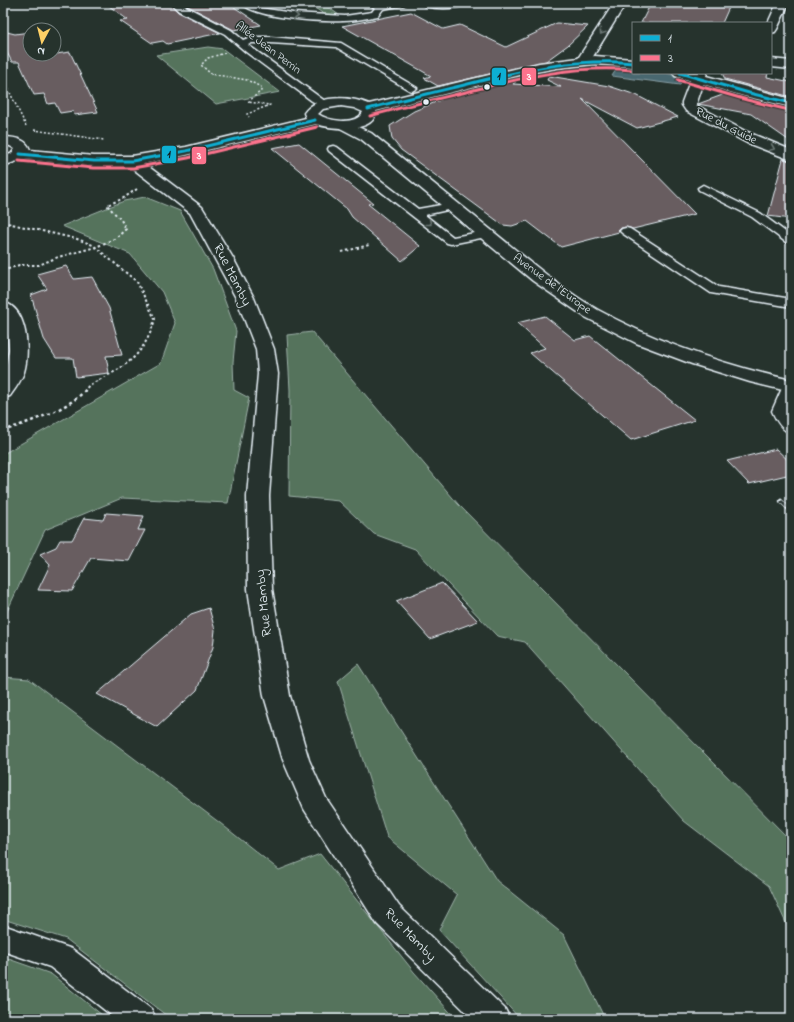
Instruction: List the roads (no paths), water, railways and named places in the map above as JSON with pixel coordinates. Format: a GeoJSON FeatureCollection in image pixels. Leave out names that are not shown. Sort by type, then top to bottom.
{"type":"FeatureCollection","features":[{"type":"Feature","properties":{"kind":"street"},"geometry":{"type":"LineString","coordinates":[[429,3],[441,5],[459,3]]}},
{"type":"Feature","properties":{"kind":"street"},"geometry":{"type":"LineString","coordinates":[[584,60],[620,3]]}},
{"type":"Feature","properties":{"kind":"street"},"geometry":{"type":"LineString","coordinates":[[772,27],[784,8]]}},
{"type":"Feature","properties":{"kind":"street"},"geometry":{"type":"LineString","coordinates":[[772,63],[790,65],[791,50]]}},
{"type":"Feature","properties":{"kind":"street"},"geometry":{"type":"LineString","coordinates":[[309,121],[313,110],[324,104],[349,102],[368,109],[529,69],[584,60],[632,63]]}},
{"type":"Feature","properties":{"kind":"street"},"geometry":{"type":"LineString","coordinates":[[686,74],[698,76],[727,87],[791,103]]}},
{"type":"Feature","properties":{"kind":"street","name":"Rue du Guide"},"geometry":{"type":"LineString","coordinates":[[698,76],[689,105],[691,108],[740,134],[791,155]]}},
{"type":"Feature","properties":{"kind":"street"},"geometry":{"type":"LineString","coordinates":[[20,154],[94,161],[132,162],[186,151],[309,121],[328,124],[354,124],[367,119],[370,112],[368,109]]}},
{"type":"Feature","properties":{"kind":"street","name":"Avenue de l'Europe"},"geometry":{"type":"LineString","coordinates":[[345,125],[366,136],[539,277],[591,313],[643,339],[699,360],[757,378],[791,386]]}},
{"type":"Feature","properties":{"kind":"street"},"geometry":{"type":"LineString","coordinates":[[3,141],[19,144],[23,150],[16,157],[3,161]]}},
{"type":"Feature","properties":{"kind":"street","name":"Rue Mamby"},"geometry":{"type":"LineString","coordinates":[[132,162],[196,210],[245,298],[265,348],[268,374],[258,496],[260,589],[276,696],[296,760],[314,802],[388,915],[494,1019]]}},
{"type":"Feature","properties":{"kind":"street"},"geometry":{"type":"LineString","coordinates":[[3,306],[13,324],[19,344],[16,367],[8,387],[3,392]]}},
{"type":"Feature","properties":{"kind":"street"},"geometry":{"type":"LineString","coordinates":[[3,938],[61,958],[140,1019]]}},
{"type":"Feature","properties":{"kind":"lane","name":"Allée Jean Perrin"},"geometry":{"type":"LineString","coordinates":[[174,3],[182,9],[228,32],[315,99],[324,104]]}},
{"type":"Feature","properties":{"kind":"lane"},"geometry":{"type":"LineString","coordinates":[[245,3],[258,10],[293,16],[345,20],[375,14],[376,5],[404,3]]}},
{"type":"Feature","properties":{"kind":"lane"},"geometry":{"type":"LineString","coordinates":[[245,46],[251,40],[338,45],[412,88]]}},
{"type":"Feature","properties":{"kind":"lane"},"geometry":{"type":"LineString","coordinates":[[333,148],[451,241],[486,234]]}},
{"type":"Feature","properties":{"kind":"lane"},"geometry":{"type":"LineString","coordinates":[[703,188],[756,215],[791,241]]}},
{"type":"Feature","properties":{"kind":"lane"},"geometry":{"type":"LineString","coordinates":[[416,213],[452,206]]}},
{"type":"Feature","properties":{"kind":"lane"},"geometry":{"type":"LineString","coordinates":[[626,231],[715,290],[791,303]]}},
{"type":"Feature","properties":{"kind":"lane"},"geometry":{"type":"LineString","coordinates":[[791,386],[779,411],[782,418],[791,429]]}},
{"type":"Feature","properties":{"kind":"water"},"geometry":{"type":"Polygon","coordinates":[[[620,64],[632,65],[632,74],[670,74],[684,78],[680,85],[612,76],[620,64]]]}},
{"type":"Feature","properties":{"kind":"railway"},"geometry":{"type":"LineString","coordinates":[[781,501],[791,511]]}}]}
